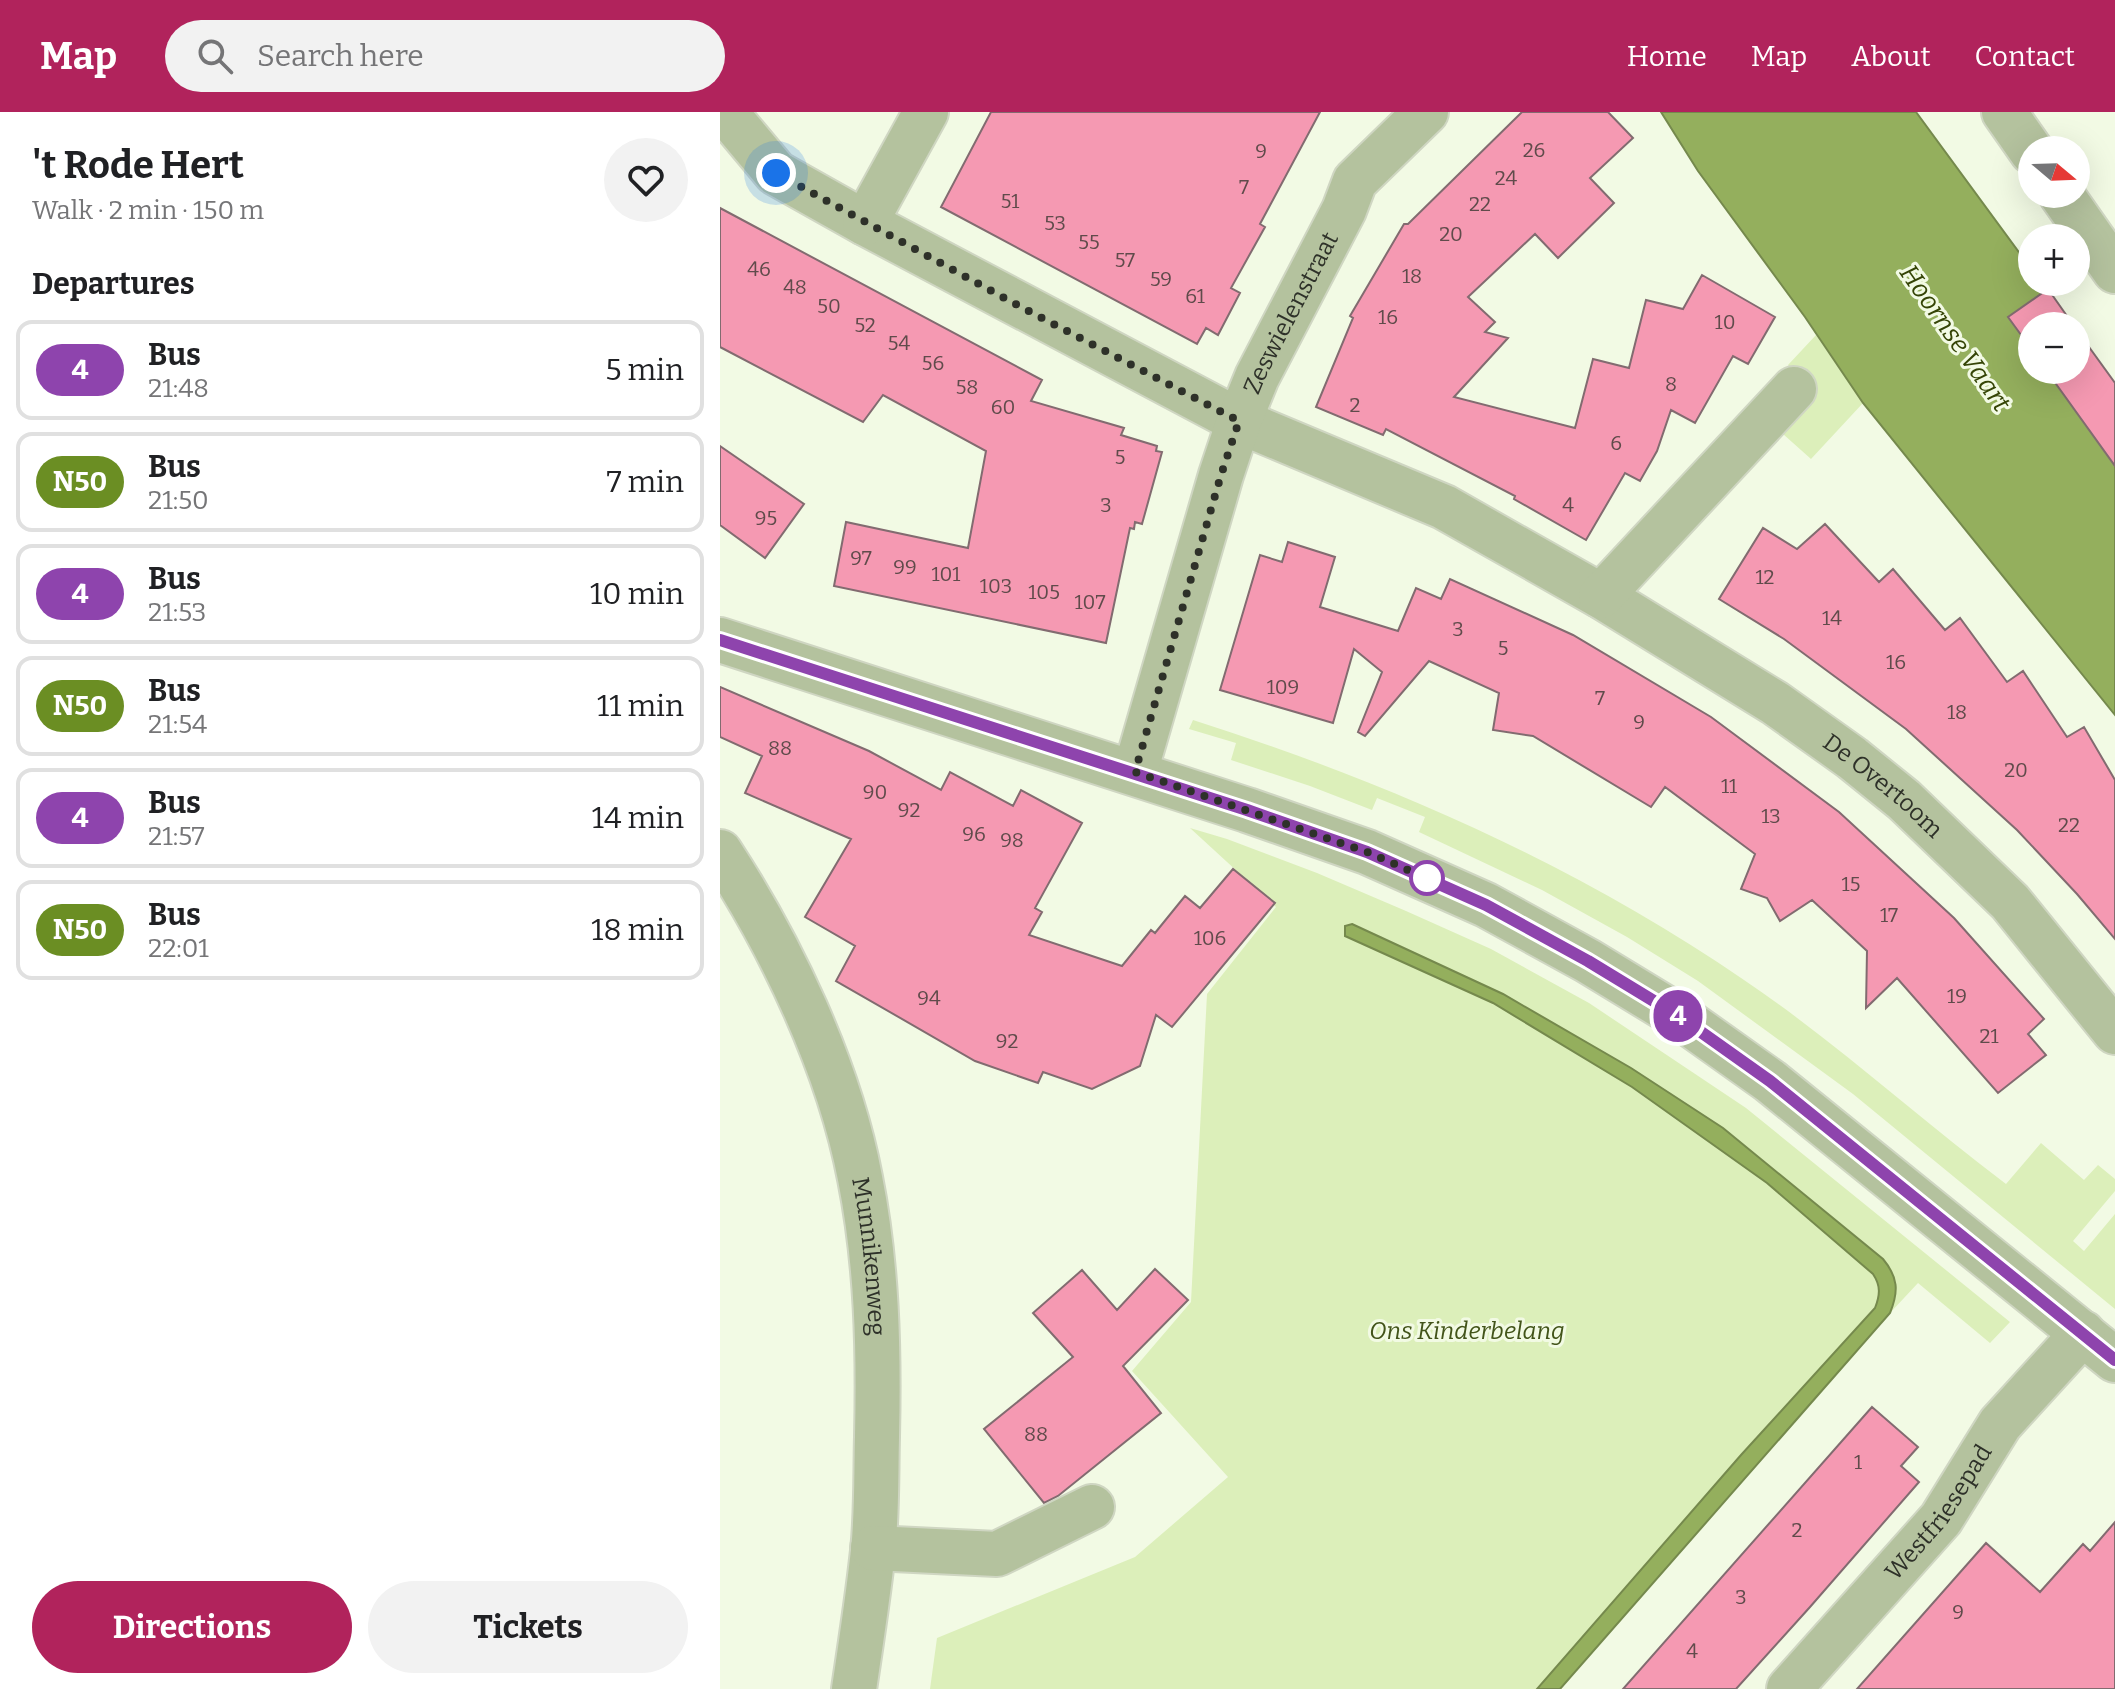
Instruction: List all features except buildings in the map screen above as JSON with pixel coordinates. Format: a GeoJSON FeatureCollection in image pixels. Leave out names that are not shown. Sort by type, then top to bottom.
{"type":"FeatureCollection","features":[{"type":"Feature","properties":{"kind":"street","name":"De Overtoom"},"geometry":{"type":"LineString","coordinates":[[725,112],[776,173],[1239,421],[1444,507],[1601,596],[1775,703],[1904,800],[2010,902],[2115,1032]]}},
{"type":"Feature","properties":{"kind":"street"},"geometry":{"type":"LineString","coordinates":[[865,223],[926,112]]}},
{"type":"Feature","properties":{"kind":"street","name":"Zeswielenstraat"},"geometry":{"type":"LineString","coordinates":[[1135,772],[1221,475],[1257,377],[1344,210],[1355,181],[1426,112]]}},
{"type":"Feature","properties":{"kind":"street"},"geometry":{"type":"LineString","coordinates":[[2004,112],[2021,136]]}},
{"type":"Feature","properties":{"kind":"street"},"geometry":{"type":"LineString","coordinates":[[2071,208],[2115,271]]}},
{"type":"Feature","properties":{"kind":"street"},"geometry":{"type":"LineString","coordinates":[[1601,596],[1794,389]]}},
{"type":"Feature","properties":{"kind":"street"},"geometry":{"type":"LineString","coordinates":[[720,640],[1135,772],[1367,852],[1486,905],[1588,961],[1680,1017],[1770,1081],[2099,1347]]}},
{"type":"Feature","properties":{"kind":"street","name":"Munnikenweg"},"geometry":{"type":"LineString","coordinates":[[720,852],[749,897],[812,1023],[842,1106],[860,1177],[874,1265],[879,1341],[873,1548],[854,1689]]}},
{"type":"Feature","properties":{"kind":"street","name":"Westfriesepad"},"geometry":{"type":"LineString","coordinates":[[1789,1689],[1941,1519],[2000,1424],[2099,1347]]}},
{"type":"Feature","properties":{"kind":"street"},"geometry":{"type":"LineString","coordinates":[[873,1548],[997,1554],[1092,1507]]}},
{"type":"Feature","properties":{"kind":"green space"},"geometry":{"type":"Polygon","coordinates":[[[1816,335],[1863,403],[1811,459],[1783,434],[1783,430],[1817,393],[1788,365],[1816,335]]]}},
{"type":"Feature","properties":{"kind":"green space"},"geometry":{"type":"Polygon","coordinates":[[[1193,720],[1337,770],[1408,799],[1546,863],[1614,899],[1680,938],[1778,1004],[2006,1184],[2041,1143],[2084,1180],[2098,1165],[2115,1179],[2115,1191],[2073,1241],[2084,1251],[2115,1214],[2115,1309],[1853,1094],[1698,981],[1542,890],[1419,832],[1425,817],[1377,798],[1372,810],[1231,760],[1236,743],[1189,729],[1193,720]]]}},
{"type":"Feature","properties":{"kind":"green space","name":"Ons Kinderbelang"},"geometry":{"type":"Polygon","coordinates":[[[1190,828],[1317,873],[1406,911],[1491,949],[1589,1003],[1746,1108],[2010,1322],[1990,1343],[1918,1283],[1890,1313],[1896,1285],[1883,1259],[1723,1128],[1631,1068],[1503,994],[1352,924],[1347,925],[1346,936],[1493,1003],[1632,1087],[1767,1183],[1874,1274],[1880,1290],[1875,1308],[1741,1455],[1537,1689],[930,1689],[937,1638],[1135,1557],[1228,1477],[1132,1371],[1191,1302],[1207,994],[1276,907],[1190,828]]]}},
{"type":"Feature","properties":{"kind":"water","name":"Hoornse Vaart"},"geometry":{"type":"Polygon","coordinates":[[[1661,112],[1916,112],[2018,251],[2018,296],[2051,296],[2063,312],[2018,312],[2018,384],[2090,384],[2090,375],[2115,383],[2115,715],[1863,403],[1805,317],[1698,171],[1661,112]]]}},
{"type":"Feature","properties":{"kind":"water"},"geometry":{"type":"Polygon","coordinates":[[[1352,924],[1503,994],[1631,1068],[1723,1128],[1883,1259],[1894,1278],[1896,1291],[1890,1313],[1560,1689],[1537,1689],[1741,1455],[1875,1308],[1879,1295],[1877,1283],[1873,1274],[1767,1183],[1632,1087],[1493,1003],[1345,936],[1345,926],[1352,924]]]}},
{"type":"Feature","properties":{"kind":"bus line","name":"4"},"geometry":{"type":"LineString","coordinates":[[720,640],[1247,810],[1367,852],[1486,905],[1588,961],[1680,1017],[1770,1081],[2115,1360]]}},
{"type":"Feature","properties":{"kind":"route"},"geometry":{"type":"LineString","coordinates":[[776,173],[1021,307],[1239,421],[1135,772],[1367,852],[1431,880],[1427,878]]}}]}
